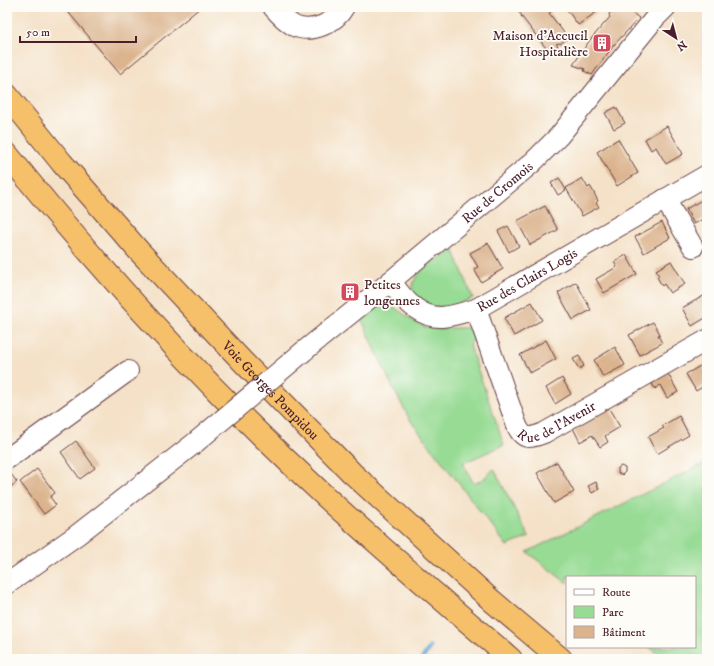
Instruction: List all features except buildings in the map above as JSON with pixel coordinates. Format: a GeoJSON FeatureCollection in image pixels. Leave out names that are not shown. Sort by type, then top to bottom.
{"type":"FeatureCollection","features":[{"type":"Feature","properties":{"kind":"highway","name":"Voie Georges Pompidou"},"geometry":{"type":"LineString","coordinates":[[7,95],[62,163],[138,250],[238,358],[352,473],[490,600],[561,659]]}},
{"type":"Feature","properties":{"kind":"highway"},"geometry":{"type":"LineString","coordinates":[[7,154],[39,194],[110,275],[216,389],[326,497],[417,579],[511,659]]}},
{"type":"Feature","properties":{"kind":"highway"},"geometry":{"type":"LineString","coordinates":[[490,600],[578,659]]}},
{"type":"Feature","properties":{"kind":"street"},"geometry":{"type":"LineString","coordinates":[[273,7],[285,20],[296,26],[308,29],[322,26],[333,19],[344,7]]}},
{"type":"Feature","properties":{"kind":"street","name":"Rue de Cromois"},"geometry":{"type":"LineString","coordinates":[[7,584],[77,535],[196,442],[534,162],[559,136],[655,18],[666,7]]}},
{"type":"Feature","properties":{"kind":"street","name":"Rue des Clairs Logis"},"geometry":{"type":"LineString","coordinates":[[390,281],[408,302],[417,310],[427,314],[440,317],[452,316],[476,309],[707,175]]}},
{"type":"Feature","properties":{"kind":"street"},"geometry":{"type":"LineString","coordinates":[[665,199],[693,247]]}},
{"type":"Feature","properties":{"kind":"street","name":"Rue de l'Avenir"},"geometry":{"type":"LineString","coordinates":[[476,309],[517,426],[520,432],[527,437],[534,437],[544,433],[707,340]]}},
{"type":"Feature","properties":{"kind":"street"},"geometry":{"type":"LineString","coordinates":[[7,459],[128,371]]}},
{"type":"Feature","properties":{"kind":"green space"},"geometry":{"type":"Polygon","coordinates":[[[454,251],[473,298],[445,307],[424,304],[413,293],[413,283],[428,266],[454,251]]]}},
{"type":"Feature","properties":{"kind":"green space"},"geometry":{"type":"Polygon","coordinates":[[[381,304],[393,307],[425,327],[435,329],[466,328],[470,329],[472,332],[475,339],[469,344],[504,445],[463,463],[474,484],[483,479],[494,469],[529,537],[507,546],[410,420],[392,386],[361,318],[381,304]]]}},
{"type":"Feature","properties":{"kind":"green space"},"geometry":{"type":"Polygon","coordinates":[[[707,462],[707,659],[665,659],[650,648],[696,648],[696,576],[566,576],[566,582],[527,552],[707,462]]]}},
{"type":"Feature","properties":{"kind":"waterway"},"geometry":{"type":"LineString","coordinates":[[422,659],[430,647]]}},
{"type":"Feature","properties":{"kind":"place","name":"Maison d'Accueil Hospitalière"},"geometry":{"type":"Point","coordinates":[602,43]}},
{"type":"Feature","properties":{"kind":"place","name":"Petites longennes"},"geometry":{"type":"Point","coordinates":[350,292]}}]}
